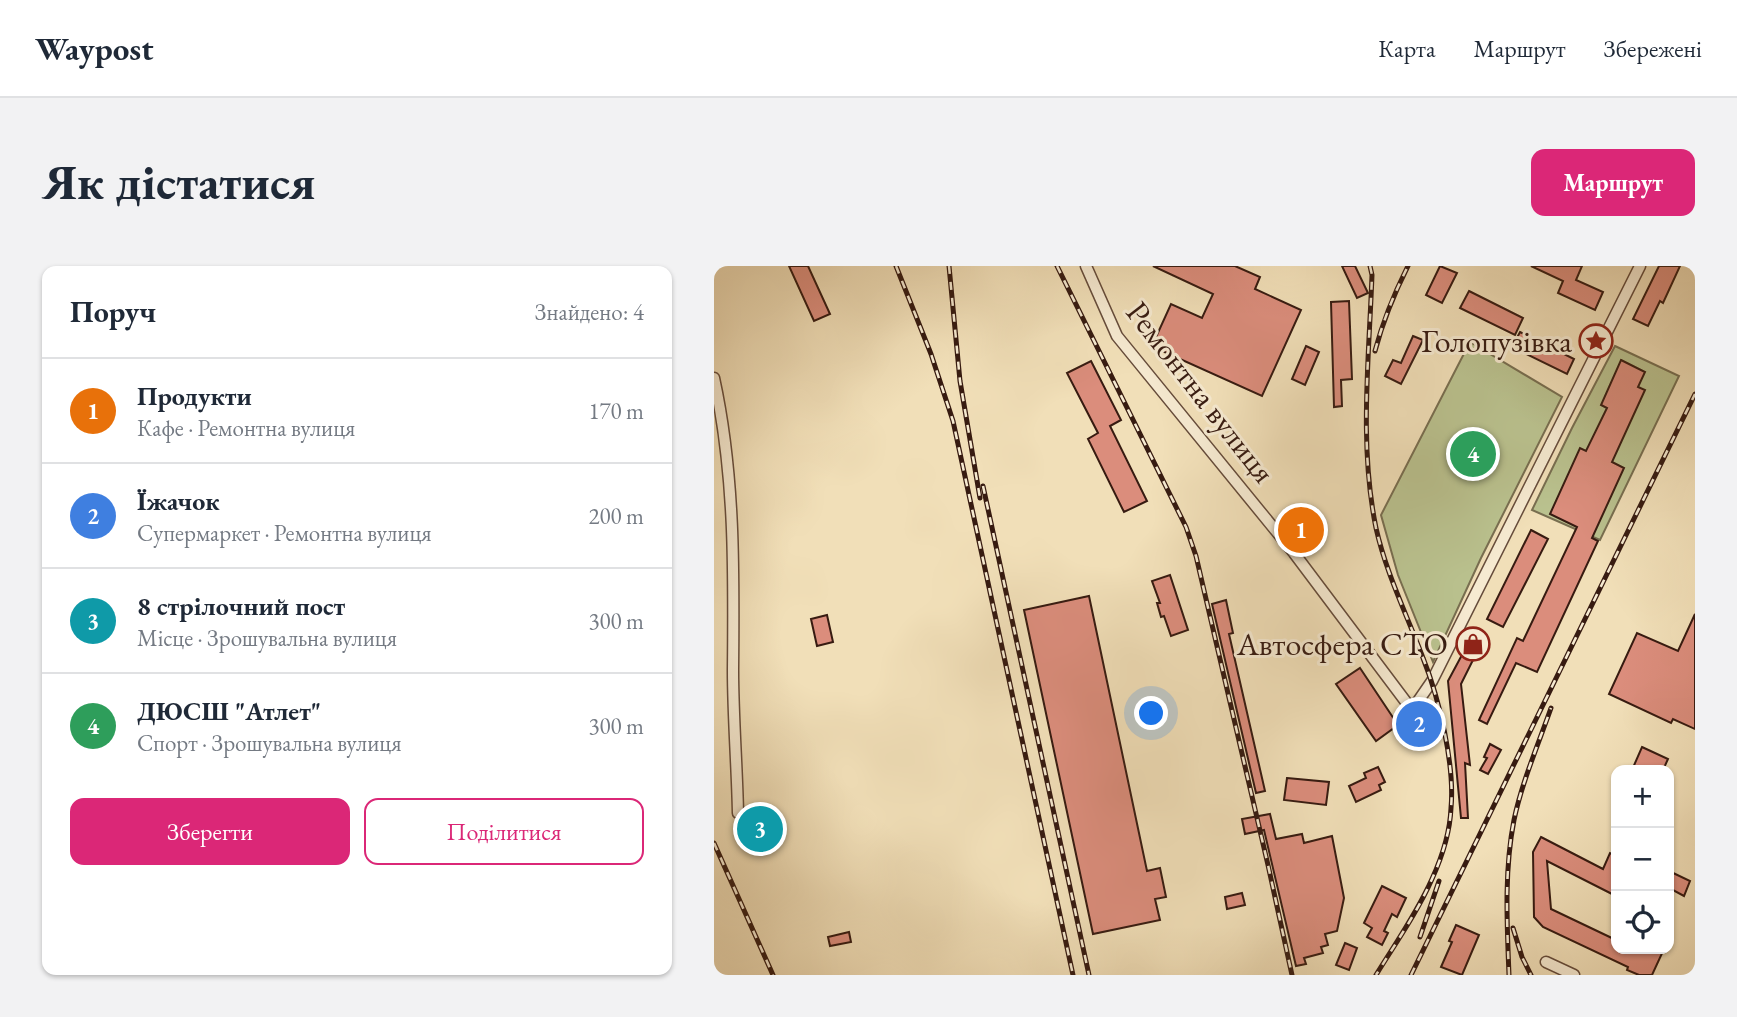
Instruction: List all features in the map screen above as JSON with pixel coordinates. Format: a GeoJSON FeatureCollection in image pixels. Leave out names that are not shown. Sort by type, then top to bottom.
{"type":"FeatureCollection","features":[{"type":"Feature","properties":{"kind":"street","name":"Ремонтна вулиця"},"geometry":{"type":"LineString","coordinates":[[1086,266],[1117,336],[1294,553],[1412,710],[1432,681],[1640,266]]}},
{"type":"Feature","properties":{"kind":"street"},"geometry":{"type":"LineString","coordinates":[[714,378],[728,461],[733,531],[733,672],[738,813]]}},
{"type":"Feature","properties":{"kind":"street"},"geometry":{"type":"LineString","coordinates":[[1546,962],[1574,975]]}},
{"type":"Feature","properties":{"kind":"green space"},"geometry":{"type":"Polygon","coordinates":[[[1470,342],[1562,397],[1481,558],[1433,662],[1398,575],[1381,515],[1470,342]]]}},
{"type":"Feature","properties":{"kind":"green space"},"geometry":{"type":"Polygon","coordinates":[[[1615,346],[1679,376],[1600,540],[1532,510],[1615,346]]]}},
{"type":"Feature","properties":{"kind":"building"},"geometry":{"type":"Polygon","coordinates":[[[789,266],[808,266],[830,314],[814,321],[789,266]]]}},
{"type":"Feature","properties":{"kind":"building"},"geometry":{"type":"Polygon","coordinates":[[[1153,266],[1235,266],[1260,277],[1255,289],[1301,310],[1262,396],[1160,350],[1156,337],[1171,304],[1202,318],[1213,294],[1153,266]]]}},
{"type":"Feature","properties":{"kind":"building"},"geometry":{"type":"Polygon","coordinates":[[[1342,266],[1355,266],[1368,293],[1357,298],[1342,266]]]}},
{"type":"Feature","properties":{"kind":"building"},"geometry":{"type":"Polygon","coordinates":[[[1440,266],[1457,273],[1442,303],[1426,295],[1440,266]]]}},
{"type":"Feature","properties":{"kind":"building"},"geometry":{"type":"Polygon","coordinates":[[[1531,266],[1582,266],[1576,280],[1603,292],[1595,310],[1558,293],[1563,281],[1531,266]]]}},
{"type":"Feature","properties":{"kind":"building"},"geometry":{"type":"Polygon","coordinates":[[[1659,266],[1680,266],[1663,303],[1660,301],[1648,326],[1633,319],[1659,266]]]}},
{"type":"Feature","properties":{"kind":"building"},"geometry":{"type":"Polygon","coordinates":[[[1469,291],[1523,318],[1515,335],[1460,308],[1469,291]]]}},
{"type":"Feature","properties":{"kind":"building"},"geometry":{"type":"Polygon","coordinates":[[[1349,301],[1352,379],[1341,380],[1342,406],[1334,407],[1331,302],[1349,301]]]}},
{"type":"Feature","properties":{"kind":"building"},"geometry":{"type":"Polygon","coordinates":[[[1520,332],[1574,359],[1567,374],[1512,347],[1520,332]]]}},
{"type":"Feature","properties":{"kind":"building"},"geometry":{"type":"Polygon","coordinates":[[[1413,336],[1423,340],[1401,384],[1385,376],[1393,360],[1401,363],[1413,336]]]}},
{"type":"Feature","properties":{"kind":"building"},"geometry":{"type":"Polygon","coordinates":[[[1306,346],[1319,352],[1305,385],[1292,379],[1306,346]]]}},
{"type":"Feature","properties":{"kind":"building"},"geometry":{"type":"Polygon","coordinates":[[[1621,360],[1645,372],[1638,387],[1645,390],[1612,462],[1624,468],[1592,538],[1598,541],[1537,672],[1516,663],[1487,724],[1479,720],[1517,638],[1523,641],[1577,527],[1550,514],[1580,448],[1586,451],[1607,408],[1601,405],[1621,360]]]}},
{"type":"Feature","properties":{"kind":"building"},"geometry":{"type":"Polygon","coordinates":[[[1091,361],[1121,420],[1110,426],[1147,501],[1124,512],[1088,439],[1098,433],[1067,373],[1091,361]]]}},
{"type":"Feature","properties":{"kind":"building"},"geometry":{"type":"Polygon","coordinates":[[[1531,530],[1548,539],[1503,627],[1487,619],[1531,530]]]}},
{"type":"Feature","properties":{"kind":"building"},"geometry":{"type":"Polygon","coordinates":[[[1170,575],[1188,630],[1171,636],[1164,616],[1161,617],[1157,603],[1160,603],[1152,581],[1170,575]]]}},
{"type":"Feature","properties":{"kind":"building"},"geometry":{"type":"Polygon","coordinates":[[[1089,596],[1147,871],[1160,868],[1166,897],[1155,899],[1160,920],[1093,934],[1024,610],[1089,596]]]}},
{"type":"Feature","properties":{"kind":"building"},"geometry":{"type":"Polygon","coordinates":[[[1226,600],[1233,633],[1229,634],[1265,791],[1256,793],[1212,604],[1226,600]]]}},
{"type":"Feature","properties":{"kind":"building"},"geometry":{"type":"Polygon","coordinates":[[[1695,614],[1695,729],[1673,719],[1671,723],[1609,694],[1637,633],[1678,651],[1695,614]]]}},
{"type":"Feature","properties":{"kind":"building"},"geometry":{"type":"Polygon","coordinates":[[[827,615],[833,642],[817,646],[811,619],[827,615]]]}},
{"type":"Feature","properties":{"kind":"building"},"geometry":{"type":"Polygon","coordinates":[[[1471,638],[1479,642],[1461,684],[1470,765],[1465,763],[1468,818],[1461,818],[1448,681],[1471,638]]]}},
{"type":"Feature","properties":{"kind":"building"},"geometry":{"type":"Polygon","coordinates":[[[1360,668],[1398,725],[1376,741],[1336,684],[1360,668]]]}},
{"type":"Feature","properties":{"kind":"building"},"geometry":{"type":"Polygon","coordinates":[[[1490,744],[1501,750],[1488,774],[1480,770],[1487,758],[1484,757],[1490,744]]]}},
{"type":"Feature","properties":{"kind":"building"},"geometry":{"type":"Polygon","coordinates":[[[1642,747],[1668,759],[1665,765],[1634,765],[1642,747]]]}},
{"type":"Feature","properties":{"kind":"building"},"geometry":{"type":"Polygon","coordinates":[[[1378,767],[1385,782],[1379,785],[1381,790],[1356,802],[1349,786],[1366,778],[1364,773],[1378,767]]]}},
{"type":"Feature","properties":{"kind":"building"},"geometry":{"type":"Polygon","coordinates":[[[1287,778],[1329,782],[1326,805],[1284,800],[1287,778]]]}},
{"type":"Feature","properties":{"kind":"building"},"geometry":{"type":"Polygon","coordinates":[[[1270,814],[1276,839],[1302,834],[1304,843],[1332,836],[1344,898],[1337,931],[1325,934],[1328,945],[1321,947],[1323,953],[1304,958],[1306,964],[1296,966],[1264,830],[1245,834],[1242,819],[1270,814]]]}},
{"type":"Feature","properties":{"kind":"building"},"geometry":{"type":"Polygon","coordinates":[[[1541,837],[1603,869],[1611,854],[1611,893],[1547,861],[1551,909],[1611,938],[1611,954],[1662,954],[1652,975],[1639,975],[1627,970],[1628,967],[1543,927],[1534,917],[1533,852],[1541,837]]]}},
{"type":"Feature","properties":{"kind":"building"},"geometry":{"type":"Polygon","coordinates":[[[1674,873],[1690,881],[1684,896],[1674,891],[1674,873]]]}},
{"type":"Feature","properties":{"kind":"building"},"geometry":{"type":"Polygon","coordinates":[[[1382,886],[1406,898],[1397,917],[1392,914],[1384,931],[1388,933],[1382,945],[1367,937],[1372,928],[1364,923],[1382,886]]]}},
{"type":"Feature","properties":{"kind":"building"},"geometry":{"type":"Polygon","coordinates":[[[1242,893],[1245,905],[1227,909],[1225,897],[1242,893]]]}},
{"type":"Feature","properties":{"kind":"building"},"geometry":{"type":"Polygon","coordinates":[[[1456,925],[1479,935],[1462,975],[1441,967],[1456,925]]]}},
{"type":"Feature","properties":{"kind":"building"},"geometry":{"type":"Polygon","coordinates":[[[849,932],[851,942],[830,946],[828,937],[849,932]]]}},
{"type":"Feature","properties":{"kind":"building"},"geometry":{"type":"Polygon","coordinates":[[[1345,943],[1357,948],[1349,970],[1336,965],[1345,943]]]}},
{"type":"Feature","properties":{"kind":"railway"},"geometry":{"type":"LineString","coordinates":[[896,266],[931,354],[953,421],[1073,975]]}},
{"type":"Feature","properties":{"kind":"railway"},"geometry":{"type":"LineString","coordinates":[[949,266],[960,381],[980,498]]}},
{"type":"Feature","properties":{"kind":"railway"},"geometry":{"type":"LineString","coordinates":[[1057,266],[1186,527],[1196,556],[1292,975]]}},
{"type":"Feature","properties":{"kind":"railway"},"geometry":{"type":"LineString","coordinates":[[1370,266],[1372,275],[1366,434],[1371,497],[1385,561],[1435,692],[1448,752],[1452,791],[1449,826],[1436,871],[1413,916],[1376,975]]}},
{"type":"Feature","properties":{"kind":"railway"},"geometry":{"type":"LineString","coordinates":[[1375,351],[1389,308],[1408,266]]}},
{"type":"Feature","properties":{"kind":"railway"},"geometry":{"type":"LineString","coordinates":[[1411,975],[1695,394]]}},
{"type":"Feature","properties":{"kind":"railway"},"geometry":{"type":"LineString","coordinates":[[983,486],[1089,975]]}},
{"type":"Feature","properties":{"kind":"railway"},"geometry":{"type":"LineString","coordinates":[[1509,975],[1507,898],[1511,839],[1521,792],[1551,708]]}},
{"type":"Feature","properties":{"kind":"railway"},"geometry":{"type":"LineString","coordinates":[[714,843],[773,975]]}},
{"type":"Feature","properties":{"kind":"railway"},"geometry":{"type":"LineString","coordinates":[[1420,937],[1439,881]]}},
{"type":"Feature","properties":{"kind":"railway"},"geometry":{"type":"LineString","coordinates":[[1513,928],[1531,975]]}},
{"type":"Feature","properties":{"kind":"place","name":"Голопузівка"},"geometry":{"type":"Point","coordinates":[1596,341]}},
{"type":"Feature","properties":{"kind":"place","name":"ДЮСШ \"Атлет\""},"geometry":{"type":"Point","coordinates":[1473,454]}},
{"type":"Feature","properties":{"kind":"place","name":"Продукти"},"geometry":{"type":"Point","coordinates":[1301,530]}},
{"type":"Feature","properties":{"kind":"place","name":"Автосфера СТО"},"geometry":{"type":"Point","coordinates":[1473,644]}},
{"type":"Feature","properties":{"kind":"place","name":"Їжачок"},"geometry":{"type":"Point","coordinates":[1419,724]}},
{"type":"Feature","properties":{"kind":"place","name":"8 стрілочний пост"},"geometry":{"type":"Point","coordinates":[760,829]}}]}
